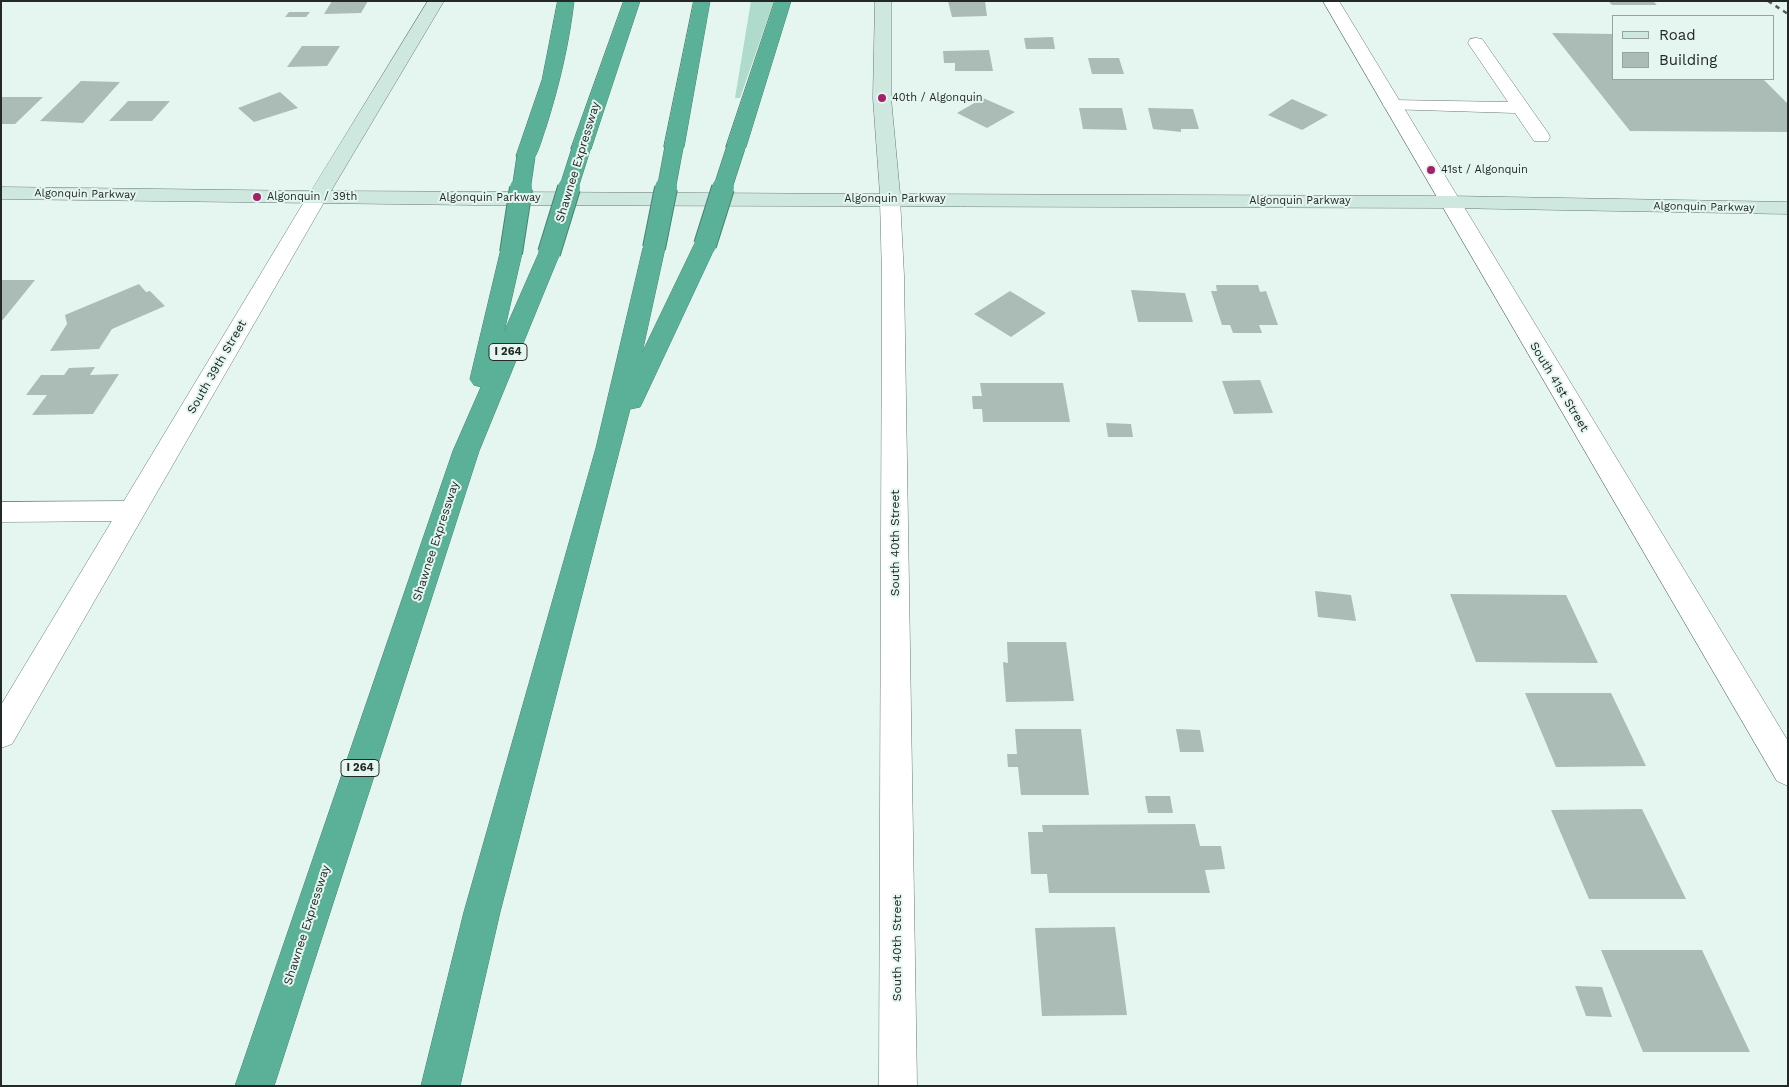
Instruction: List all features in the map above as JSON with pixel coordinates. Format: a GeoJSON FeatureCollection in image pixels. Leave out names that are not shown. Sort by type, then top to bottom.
{"type":"FeatureCollection","features":[{"type":"Feature","properties":{"kind":"highway"},"geometry":{"type":"LineString","coordinates":[[466,451],[511,252],[526,156],[545,107],[563,30],[566,1]]}},
{"type":"Feature","properties":{"kind":"highway","name":"Shawnee Expressway"},"geometry":{"type":"LineString","coordinates":[[254,1086],[466,451],[549,253],[593,108],[632,1]]}},
{"type":"Feature","properties":{"kind":"highway"},"geometry":{"type":"LineString","coordinates":[[440,1086],[484,903],[609,448],[654,248],[702,1]]}},
{"type":"Feature","properties":{"kind":"highway"},"geometry":{"type":"LineString","coordinates":[[609,448],[705,245],[783,1]]}},
{"type":"Feature","properties":{"kind":"main road","name":"South 39th Street"},"geometry":{"type":"LineString","coordinates":[[317,197],[436,1]]}},
{"type":"Feature","properties":{"kind":"main road","name":"South 40th Street"},"geometry":{"type":"LineString","coordinates":[[883,1],[882,98],[890,199]]}},
{"type":"Feature","properties":{"kind":"main road","name":"Algonquin Parkway"},"geometry":{"type":"LineString","coordinates":[[1,193],[317,197],[1449,202],[1788,208]]}},
{"type":"Feature","properties":{"kind":"street","name":"South 41st Street"},"geometry":{"type":"LineString","coordinates":[[1331,1],[1788,771]]}},
{"type":"Feature","properties":{"kind":"street"},"geometry":{"type":"LineString","coordinates":[[1476,43],[1541,137]]}},
{"type":"Feature","properties":{"kind":"street"},"geometry":{"type":"LineString","coordinates":[[1392,105],[1521,108]]}},
{"type":"Feature","properties":{"kind":"street","name":"South 39th Street"},"geometry":{"type":"LineString","coordinates":[[1,734],[317,197]]}},
{"type":"Feature","properties":{"kind":"street","name":"South 40th Street"},"geometry":{"type":"LineString","coordinates":[[890,199],[893,276],[898,1086]]}},
{"type":"Feature","properties":{"kind":"street"},"geometry":{"type":"LineString","coordinates":[[1,512],[132,511]]}},
{"type":"Feature","properties":{"kind":"green space"},"geometry":{"type":"Polygon","coordinates":[[[751,1],[774,1],[740,98],[735,98],[751,1]]]}},
{"type":"Feature","properties":{"kind":"building"},"geometry":{"type":"Polygon","coordinates":[[[332,1],[368,1],[361,13],[324,14],[332,1]]]}},
{"type":"Feature","properties":{"kind":"building"},"geometry":{"type":"Polygon","coordinates":[[[948,1],[985,1],[987,16],[952,17],[948,1]]]}},
{"type":"Feature","properties":{"kind":"building"},"geometry":{"type":"Polygon","coordinates":[[[1608,1],[1653,1],[1657,5],[1612,5],[1608,1]]]}},
{"type":"Feature","properties":{"kind":"building"},"geometry":{"type":"Polygon","coordinates":[[[289,12],[310,12],[306,17],[285,17],[289,12]]]}},
{"type":"Feature","properties":{"kind":"building"},"geometry":{"type":"Polygon","coordinates":[[[1552,33],[1612,34],[1612,80],[1764,80],[1788,104],[1788,132],[1630,131],[1552,33]]]}},
{"type":"Feature","properties":{"kind":"building"},"geometry":{"type":"Polygon","coordinates":[[[1053,37],[1055,49],[1026,49],[1024,38],[1053,37]]]}},
{"type":"Feature","properties":{"kind":"building"},"geometry":{"type":"Polygon","coordinates":[[[302,46],[340,46],[327,66],[287,67],[302,46]]]}},
{"type":"Feature","properties":{"kind":"building"},"geometry":{"type":"Polygon","coordinates":[[[989,50],[993,71],[955,71],[955,63],[944,63],[943,51],[989,50]]]}},
{"type":"Feature","properties":{"kind":"building"},"geometry":{"type":"Polygon","coordinates":[[[1088,58],[1119,58],[1124,74],[1092,74],[1088,58]]]}},
{"type":"Feature","properties":{"kind":"building"},"geometry":{"type":"Polygon","coordinates":[[[81,81],[120,82],[83,123],[40,121],[81,81]]]}},
{"type":"Feature","properties":{"kind":"building"},"geometry":{"type":"Polygon","coordinates":[[[280,92],[298,108],[254,122],[238,108],[280,92]]]}},
{"type":"Feature","properties":{"kind":"building"},"geometry":{"type":"Polygon","coordinates":[[[1,97],[43,97],[15,124],[1,124],[1,97]]]}},
{"type":"Feature","properties":{"kind":"building"},"geometry":{"type":"Polygon","coordinates":[[[983,98],[1015,112],[987,128],[957,113],[983,98]]]}},
{"type":"Feature","properties":{"kind":"building"},"geometry":{"type":"Polygon","coordinates":[[[1292,99],[1328,115],[1302,130],[1268,115],[1292,99]]]}},
{"type":"Feature","properties":{"kind":"building"},"geometry":{"type":"Polygon","coordinates":[[[128,101],[170,101],[152,121],[109,121],[128,101]]]}},
{"type":"Feature","properties":{"kind":"building"},"geometry":{"type":"Polygon","coordinates":[[[1079,108],[1122,108],[1127,130],[1083,129],[1079,108]]]}},
{"type":"Feature","properties":{"kind":"building"},"geometry":{"type":"Polygon","coordinates":[[[1148,108],[1193,109],[1199,129],[1181,129],[1181,132],[1153,129],[1148,108]]]}},
{"type":"Feature","properties":{"kind":"building"},"geometry":{"type":"Polygon","coordinates":[[[1,280],[35,280],[1,322],[1,280]]]}},
{"type":"Feature","properties":{"kind":"building"},"geometry":{"type":"Polygon","coordinates":[[[139,284],[146,292],[150,291],[165,306],[112,329],[99,349],[50,351],[67,324],[65,315],[139,284]]]}},
{"type":"Feature","properties":{"kind":"building"},"geometry":{"type":"Polygon","coordinates":[[[1216,285],[1258,285],[1260,292],[1266,291],[1278,325],[1259,325],[1262,333],[1233,333],[1230,325],[1222,325],[1211,291],[1217,291],[1216,285]]]}},
{"type":"Feature","properties":{"kind":"building"},"geometry":{"type":"Polygon","coordinates":[[[1131,290],[1185,293],[1193,322],[1138,322],[1131,290]]]}},
{"type":"Feature","properties":{"kind":"building"},"geometry":{"type":"Polygon","coordinates":[[[1010,291],[1046,313],[1011,337],[974,314],[1010,291]]]}},
{"type":"Feature","properties":{"kind":"building"},"geometry":{"type":"Polygon","coordinates":[[[95,367],[90,375],[119,374],[93,414],[32,415],[47,395],[26,395],[41,375],[64,375],[69,368],[95,367]]]}},
{"type":"Feature","properties":{"kind":"building"},"geometry":{"type":"Polygon","coordinates":[[[1260,380],[1273,413],[1234,414],[1222,381],[1260,380]]]}},
{"type":"Feature","properties":{"kind":"building"},"geometry":{"type":"Polygon","coordinates":[[[980,383],[1063,383],[1070,422],[983,422],[982,409],[973,409],[972,396],[982,396],[980,383]]]}},
{"type":"Feature","properties":{"kind":"building"},"geometry":{"type":"Polygon","coordinates":[[[1106,423],[1131,424],[1133,437],[1108,437],[1106,423]]]}},
{"type":"Feature","properties":{"kind":"building"},"geometry":{"type":"Polygon","coordinates":[[[1315,591],[1351,595],[1356,621],[1318,617],[1315,591]]]}},
{"type":"Feature","properties":{"kind":"building"},"geometry":{"type":"Polygon","coordinates":[[[1450,594],[1566,595],[1598,663],[1476,662],[1450,594]]]}},
{"type":"Feature","properties":{"kind":"building"},"geometry":{"type":"Polygon","coordinates":[[[1007,642],[1066,642],[1074,701],[1006,702],[1003,662],[1008,663],[1007,642]]]}},
{"type":"Feature","properties":{"kind":"building"},"geometry":{"type":"Polygon","coordinates":[[[1525,693],[1611,693],[1646,766],[1556,767],[1525,693]]]}},
{"type":"Feature","properties":{"kind":"building"},"geometry":{"type":"Polygon","coordinates":[[[1015,729],[1081,729],[1089,795],[1021,795],[1018,767],[1008,767],[1007,754],[1017,754],[1015,729]]]}},
{"type":"Feature","properties":{"kind":"building"},"geometry":{"type":"Polygon","coordinates":[[[1176,729],[1200,730],[1204,752],[1180,752],[1176,729]]]}},
{"type":"Feature","properties":{"kind":"building"},"geometry":{"type":"Polygon","coordinates":[[[1145,796],[1170,796],[1173,813],[1148,813],[1145,796]]]}},
{"type":"Feature","properties":{"kind":"building"},"geometry":{"type":"Polygon","coordinates":[[[1642,809],[1686,899],[1589,899],[1551,810],[1642,809]]]}},
{"type":"Feature","properties":{"kind":"building"},"geometry":{"type":"Polygon","coordinates":[[[1195,824],[1200,846],[1221,846],[1225,869],[1205,870],[1210,893],[1049,893],[1047,874],[1031,874],[1028,832],[1043,832],[1042,825],[1195,824]]]}},
{"type":"Feature","properties":{"kind":"building"},"geometry":{"type":"Polygon","coordinates":[[[1115,927],[1127,1015],[1042,1016],[1035,928],[1115,927]]]}},
{"type":"Feature","properties":{"kind":"building"},"geometry":{"type":"Polygon","coordinates":[[[1601,950],[1702,950],[1750,1052],[1643,1052],[1601,950]]]}},
{"type":"Feature","properties":{"kind":"building"},"geometry":{"type":"Polygon","coordinates":[[[1575,986],[1602,987],[1612,1017],[1586,1016],[1575,986]]]}},
{"type":"Feature","properties":{"kind":"railway"},"geometry":{"type":"LineString","coordinates":[[1768,1],[1788,14]]}},
{"type":"Feature","properties":{"kind":"place","name":"40th / Algonquin"},"geometry":{"type":"Point","coordinates":[882,98]}},
{"type":"Feature","properties":{"kind":"place","name":"41st / Algonquin"},"geometry":{"type":"Point","coordinates":[1431,170]}},
{"type":"Feature","properties":{"kind":"place","name":"Algonquin / 39th"},"geometry":{"type":"Point","coordinates":[257,197]}}]}
